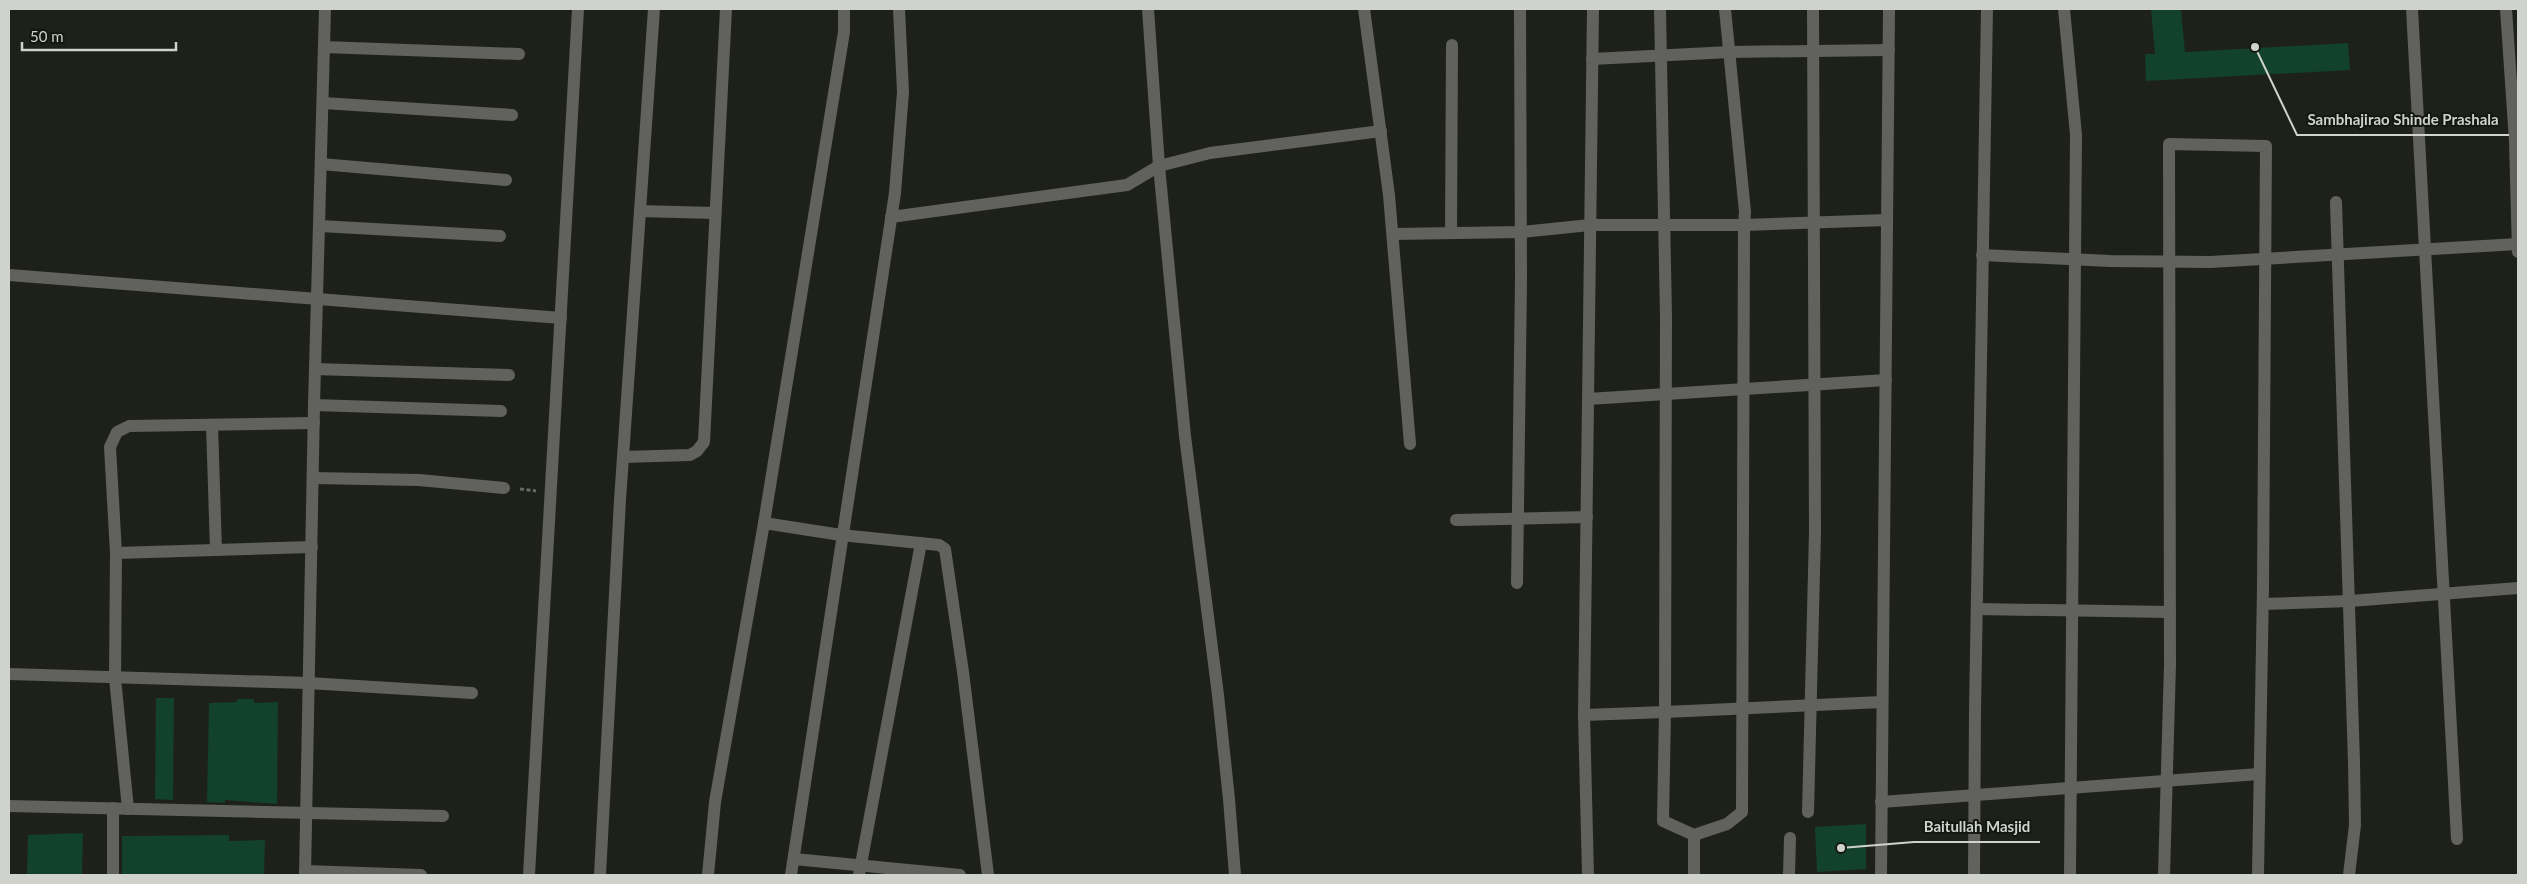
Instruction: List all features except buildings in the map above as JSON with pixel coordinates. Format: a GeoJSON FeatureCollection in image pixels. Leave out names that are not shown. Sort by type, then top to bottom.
{"type":"FeatureCollection","features":[{"type":"Feature","properties":{"kind":"street"},"geometry":{"type":"LineString","coordinates":[[325,9],[314,405],[305,873],[421,875]]}},
{"type":"Feature","properties":{"kind":"street"},"geometry":{"type":"LineString","coordinates":[[529,875],[578,9]]}},
{"type":"Feature","properties":{"kind":"street"},"geometry":{"type":"LineString","coordinates":[[600,875],[623,457],[654,9]]}},
{"type":"Feature","properties":{"kind":"street"},"geometry":{"type":"LineString","coordinates":[[623,457],[690,455],[704,442],[726,9]]}},
{"type":"Feature","properties":{"kind":"street"},"geometry":{"type":"LineString","coordinates":[[708,875],[715,802],[764,523],[844,32],[844,9]]}},
{"type":"Feature","properties":{"kind":"street"},"geometry":{"type":"LineString","coordinates":[[791,875],[841,535],[891,217],[903,92],[899,9]]}},
{"type":"Feature","properties":{"kind":"street"},"geometry":{"type":"LineString","coordinates":[[1148,9],[1159,166],[1185,436],[1218,695],[1235,875]]}},
{"type":"Feature","properties":{"kind":"street"},"geometry":{"type":"LineString","coordinates":[[1364,9],[1393,234],[1410,444]]}},
{"type":"Feature","properties":{"kind":"street"},"geometry":{"type":"LineString","coordinates":[[1517,582],[1521,232],[1520,9]]}},
{"type":"Feature","properties":{"kind":"street"},"geometry":{"type":"LineString","coordinates":[[1588,875],[1584,715],[1593,9]]}},
{"type":"Feature","properties":{"kind":"street"},"geometry":{"type":"LineString","coordinates":[[1660,9],[1666,394],[1663,820],[1694,835],[1727,824],[1742,812],[1744,225],[1725,9]]}},
{"type":"Feature","properties":{"kind":"street"},"geometry":{"type":"LineString","coordinates":[[1808,812],[1815,532],[1813,9]]}},
{"type":"Feature","properties":{"kind":"street"},"geometry":{"type":"LineString","coordinates":[[1881,875],[1889,9]]}},
{"type":"Feature","properties":{"kind":"street"},"geometry":{"type":"LineString","coordinates":[[1974,875],[1987,9]]}},
{"type":"Feature","properties":{"kind":"street"},"geometry":{"type":"LineString","coordinates":[[2064,9],[2076,135],[2070,875]]}},
{"type":"Feature","properties":{"kind":"street"},"geometry":{"type":"LineString","coordinates":[[2412,9],[2457,839]]}},
{"type":"Feature","properties":{"kind":"street"},"geometry":{"type":"LineString","coordinates":[[2506,9],[2515,141],[2518,252]]}},
{"type":"Feature","properties":{"kind":"street"},"geometry":{"type":"LineString","coordinates":[[1451,233],[1452,45]]}},
{"type":"Feature","properties":{"kind":"street"},"geometry":{"type":"LineString","coordinates":[[324,47],[518,54]]}},
{"type":"Feature","properties":{"kind":"street"},"geometry":{"type":"LineString","coordinates":[[1592,59],[1730,52],[1889,50]]}},
{"type":"Feature","properties":{"kind":"street"},"geometry":{"type":"LineString","coordinates":[[323,103],[512,116]]}},
{"type":"Feature","properties":{"kind":"street"},"geometry":{"type":"LineString","coordinates":[[891,217],[1127,185],[1159,166],[1210,153],[1381,131]]}},
{"type":"Feature","properties":{"kind":"street"},"geometry":{"type":"LineString","coordinates":[[2164,875],[2170,612],[2169,144],[2266,146],[2263,604],[2258,875]]}},
{"type":"Feature","properties":{"kind":"street"},"geometry":{"type":"LineString","coordinates":[[321,164],[506,180]]}},
{"type":"Feature","properties":{"kind":"street"},"geometry":{"type":"LineString","coordinates":[[2336,202],[2350,601],[2355,825],[2349,875]]}},
{"type":"Feature","properties":{"kind":"street"},"geometry":{"type":"LineString","coordinates":[[640,211],[715,213]]}},
{"type":"Feature","properties":{"kind":"street"},"geometry":{"type":"LineString","coordinates":[[1393,234],[1521,232],[1590,225],[1744,225],[1887,220]]}},
{"type":"Feature","properties":{"kind":"street"},"geometry":{"type":"LineString","coordinates":[[320,226],[500,236]]}},
{"type":"Feature","properties":{"kind":"street"},"geometry":{"type":"LineString","coordinates":[[1982,255],[2074,260],[2169,261],[2337,256],[2518,244]]}},
{"type":"Feature","properties":{"kind":"street"},"geometry":{"type":"LineString","coordinates":[[9,275],[317,301],[561,318]]}},
{"type":"Feature","properties":{"kind":"street"},"geometry":{"type":"LineString","coordinates":[[315,369],[509,375]]}},
{"type":"Feature","properties":{"kind":"street"},"geometry":{"type":"LineString","coordinates":[[1588,399],[1886,380]]}},
{"type":"Feature","properties":{"kind":"street"},"geometry":{"type":"LineString","coordinates":[[314,405],[501,411]]}},
{"type":"Feature","properties":{"kind":"street"},"geometry":{"type":"LineString","coordinates":[[128,809],[115,678],[116,553],[110,447],[117,432],[129,426],[314,423]]}},
{"type":"Feature","properties":{"kind":"street"},"geometry":{"type":"LineString","coordinates":[[212,424],[216,550]]}},
{"type":"Feature","properties":{"kind":"street"},"geometry":{"type":"LineString","coordinates":[[314,478],[419,480],[504,488]]}},
{"type":"Feature","properties":{"kind":"street"},"geometry":{"type":"LineString","coordinates":[[1456,520],[1587,517]]}},
{"type":"Feature","properties":{"kind":"street"},"geometry":{"type":"LineString","coordinates":[[764,523],[841,535],[939,545],[945,549],[963,672],[988,875]]}},
{"type":"Feature","properties":{"kind":"street"},"geometry":{"type":"LineString","coordinates":[[860,870],[921,543]]}},
{"type":"Feature","properties":{"kind":"street"},"geometry":{"type":"LineString","coordinates":[[116,553],[312,547]]}},
{"type":"Feature","properties":{"kind":"street"},"geometry":{"type":"LineString","coordinates":[[2263,604],[2350,601],[2518,588]]}},
{"type":"Feature","properties":{"kind":"street"},"geometry":{"type":"LineString","coordinates":[[1977,609],[2170,612]]}},
{"type":"Feature","properties":{"kind":"street"},"geometry":{"type":"LineString","coordinates":[[9,674],[308,683],[472,693]]}},
{"type":"Feature","properties":{"kind":"street"},"geometry":{"type":"LineString","coordinates":[[1584,715],[1882,702]]}},
{"type":"Feature","properties":{"kind":"street"},"geometry":{"type":"LineString","coordinates":[[1881,802],[2260,774]]}},
{"type":"Feature","properties":{"kind":"street"},"geometry":{"type":"LineString","coordinates":[[9,806],[443,816]]}},
{"type":"Feature","properties":{"kind":"street"},"geometry":{"type":"LineString","coordinates":[[113,875],[114,808]]}},
{"type":"Feature","properties":{"kind":"street"},"geometry":{"type":"LineString","coordinates":[[1694,835],[1694,875]]}},
{"type":"Feature","properties":{"kind":"street"},"geometry":{"type":"LineString","coordinates":[[1789,875],[1790,838]]}},
{"type":"Feature","properties":{"kind":"street"},"geometry":{"type":"LineString","coordinates":[[794,859],[860,870],[960,875]]}},
{"type":"Feature","properties":{"kind":"path"},"geometry":{"type":"LineString","coordinates":[[504,488],[551,492]]}},
{"type":"Feature","properties":{"kind":"place","name":"Sambhajirao Shinde Prashala"},"geometry":{"type":"Point","coordinates":[2255,47]}},
{"type":"Feature","properties":{"kind":"place","name":"Baitullah Masjid"},"geometry":{"type":"Point","coordinates":[1841,848]}}]}
